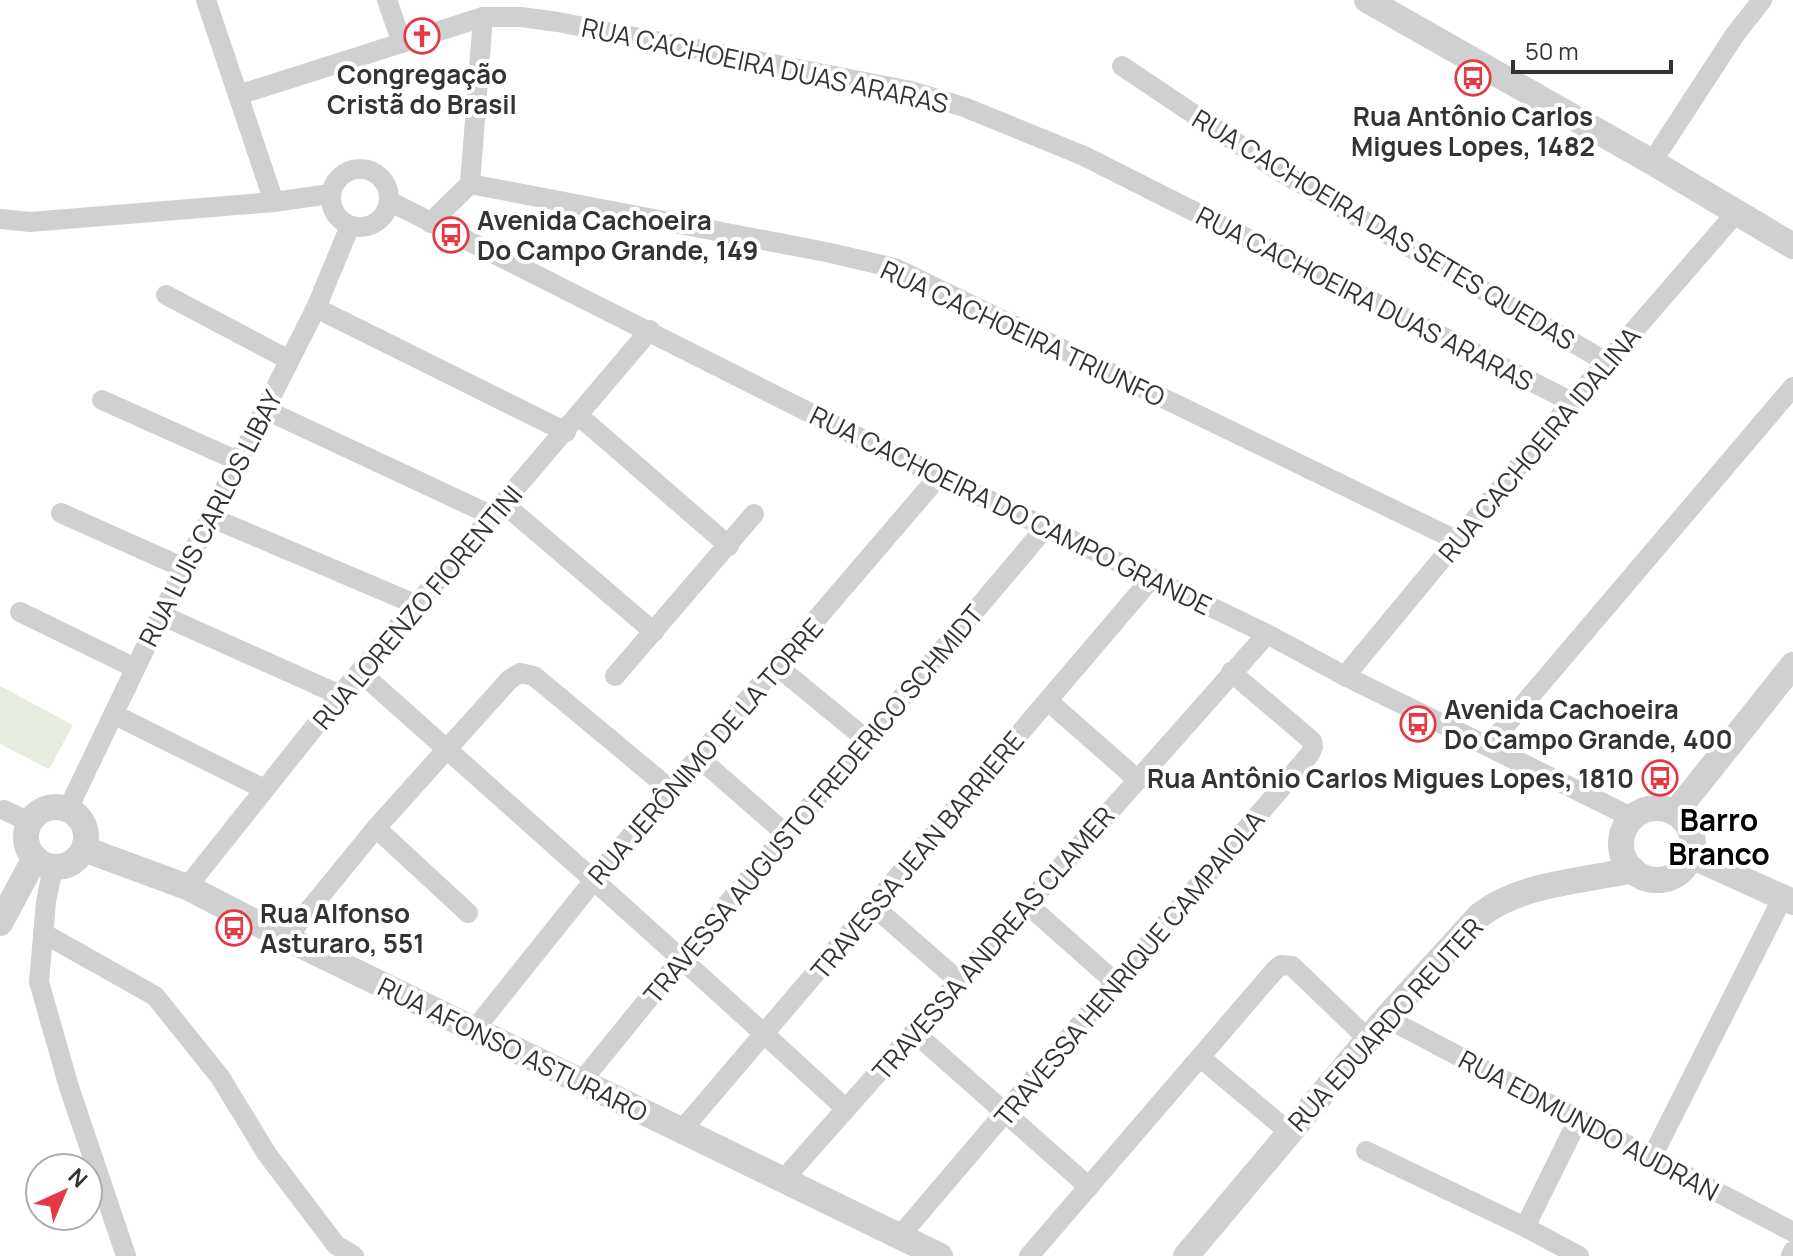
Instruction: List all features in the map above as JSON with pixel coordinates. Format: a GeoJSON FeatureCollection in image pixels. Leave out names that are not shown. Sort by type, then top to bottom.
{"type":"FeatureCollection","features":[{"type":"Feature","properties":{"kind":"street"},"geometry":{"type":"LineString","coordinates":[[206,0],[274,202]]}},
{"type":"Feature","properties":{"kind":"street"},"geometry":{"type":"LineString","coordinates":[[387,0],[402,43]]}},
{"type":"Feature","properties":{"kind":"street"},"geometry":{"type":"LineString","coordinates":[[1367,0],[1793,246]]}},
{"type":"Feature","properties":{"kind":"street"},"geometry":{"type":"LineString","coordinates":[[1652,162],[1734,36],[1762,0]]}},
{"type":"Feature","properties":{"kind":"street"},"geometry":{"type":"LineString","coordinates":[[430,223],[470,184],[483,17]]}},
{"type":"Feature","properties":{"kind":"street","name":"RUA CACHOEIRA DUAS ARARAS"},"geometry":{"type":"LineString","coordinates":[[238,95],[483,17],[521,17],[573,25],[911,91],[964,107],[1084,156],[1572,402]]}},
{"type":"Feature","properties":{"kind":"street","name":"RUA CACHOEIRA DAS SETES QUEDAS"},"geometry":{"type":"LineString","coordinates":[[1122,66],[1274,168],[1608,363]]}},
{"type":"Feature","properties":{"kind":"street"},"geometry":{"type":"LineString","coordinates":[[356,168],[370,169],[381,177],[388,188],[389,201],[385,214],[375,223],[363,227],[350,226],[338,219],[331,207],[330,194],[334,181],[344,172],[356,168]]}},
{"type":"Feature","properties":{"kind":"street","name":"RUA CACHOEIRA TRIUNFO"},"geometry":{"type":"LineString","coordinates":[[470,184],[895,268],[1456,540]]}},
{"type":"Feature","properties":{"kind":"street"},"geometry":{"type":"LineString","coordinates":[[0,219],[30,222],[274,202],[330,194]]}},
{"type":"Feature","properties":{"kind":"street","name":"RUA CACHOEIRA DO CAMPO GRANDE"},"geometry":{"type":"LineString","coordinates":[[389,201],[1633,818]]}},
{"type":"Feature","properties":{"kind":"street","name":"RUA CACHOEIRA IDALINA"},"geometry":{"type":"LineString","coordinates":[[1345,676],[1572,402],[1736,213]]}},
{"type":"Feature","properties":{"kind":"street","name":"RUA LUIS CARLOS LIBAY"},"geometry":{"type":"LineString","coordinates":[[68,809],[184,568],[316,308],[350,226]]}},
{"type":"Feature","properties":{"kind":"street"},"geometry":{"type":"LineString","coordinates":[[166,295],[289,360]]}},
{"type":"Feature","properties":{"kind":"street"},"geometry":{"type":"LineString","coordinates":[[316,308],[566,432]]}},
{"type":"Feature","properties":{"kind":"street","name":"RUA LORENZO FIORENTINI"},"geometry":{"type":"LineString","coordinates":[[187,887],[340,695],[650,330]]}},
{"type":"Feature","properties":{"kind":"street"},"geometry":{"type":"LineString","coordinates":[[1488,746],[1793,387]]}},
{"type":"Feature","properties":{"kind":"street"},"geometry":{"type":"LineString","coordinates":[[102,400],[238,461]]}},
{"type":"Feature","properties":{"kind":"street"},"geometry":{"type":"LineString","coordinates":[[266,410],[498,510],[654,632]]}},
{"type":"Feature","properties":{"kind":"street"},"geometry":{"type":"LineString","coordinates":[[579,416],[729,546]]}},
{"type":"Feature","properties":{"kind":"street","name":"RUA JERÔNIMO DE LA TORRE"},"geometry":{"type":"LineString","coordinates":[[474,1030],[595,879],[939,476]]}},
{"type":"Feature","properties":{"kind":"street"},"geometry":{"type":"LineString","coordinates":[[61,513],[184,568]]}},
{"type":"Feature","properties":{"kind":"street"},"geometry":{"type":"LineString","coordinates":[[615,676],[754,514]]}},
{"type":"Feature","properties":{"kind":"street"},"geometry":{"type":"LineString","coordinates":[[210,517],[417,605]]}},
{"type":"Feature","properties":{"kind":"street","name":"TRAVESSA AUGUSTO FREDERICO SCHMIDT"},"geometry":{"type":"LineString","coordinates":[[581,1082],[680,960],[1046,527]]}},
{"type":"Feature","properties":{"kind":"street","name":"TRAVESSA JEAN BARRIERE"},"geometry":{"type":"LineString","coordinates":[[681,1131],[1152,578]]}},
{"type":"Feature","properties":{"kind":"street"},"geometry":{"type":"LineString","coordinates":[[20,612],[135,668]]}},
{"type":"Feature","properties":{"kind":"street"},"geometry":{"type":"LineString","coordinates":[[161,615],[340,695]]}},
{"type":"Feature","properties":{"kind":"street","name":"TRAVESSA ANDREAS CLAMER"},"geometry":{"type":"LineString","coordinates":[[783,1180],[1267,634]]}},
{"type":"Feature","properties":{"kind":"street"},"geometry":{"type":"LineString","coordinates":[[1675,813],[1793,665]]}},
{"type":"Feature","properties":{"kind":"street"},"geometry":{"type":"LineString","coordinates":[[777,666],[867,740]]}},
{"type":"Feature","properties":{"kind":"street"},"geometry":{"type":"LineString","coordinates":[[360,672],[595,879],[846,1109]]}},
{"type":"Feature","properties":{"kind":"street","name":"TRAVESSA HENRIQUE CAMPAIOLA"},"geometry":{"type":"LineString","coordinates":[[900,1236],[1304,763],[1313,747],[1312,741],[1231,672]]}},
{"type":"Feature","properties":{"kind":"street"},"geometry":{"type":"LineString","coordinates":[[286,938],[446,748],[510,679],[520,673],[534,676],[671,790]]}},
{"type":"Feature","properties":{"kind":"street"},"geometry":{"type":"LineString","coordinates":[[1048,701],[1138,780]]}},
{"type":"Feature","properties":{"kind":"street"},"geometry":{"type":"LineString","coordinates":[[115,715],[264,789]]}},
{"type":"Feature","properties":{"kind":"street"},"geometry":{"type":"LineString","coordinates":[[699,758],[786,834]]}},
{"type":"Feature","properties":{"kind":"street"},"geometry":{"type":"LineString","coordinates":[[44,862],[71,863],[84,849],[86,840],[82,821],[68,809],[46,808],[30,822],[26,841],[44,862],[39,982],[69,1087],[126,1256]]}},
{"type":"Feature","properties":{"kind":"street"},"geometry":{"type":"LineString","coordinates":[[1654,809],[1675,813],[1691,832],[1691,856],[1686,867],[1676,875],[1653,880],[1633,870],[1622,848],[1626,827],[1633,818],[1654,809]]}},
{"type":"Feature","properties":{"kind":"street"},"geometry":{"type":"LineString","coordinates":[[4,810],[30,822]]}},
{"type":"Feature","properties":{"kind":"street"},"geometry":{"type":"LineString","coordinates":[[376,828],[468,913]]}},
{"type":"Feature","properties":{"kind":"street","name":"RUA AFONSO ASTURARO"},"geometry":{"type":"LineString","coordinates":[[84,849],[187,887],[900,1236],[929,1254]]}},
{"type":"Feature","properties":{"kind":"street"},"geometry":{"type":"LineString","coordinates":[[1652,1157],[1788,900],[1691,856]]}},
{"type":"Feature","properties":{"kind":"street"},"geometry":{"type":"LineString","coordinates":[[0,923],[44,862]]}},
{"type":"Feature","properties":{"kind":"street","name":"RUA EDUARDO REUTER"},"geometry":{"type":"LineString","coordinates":[[1186,1256],[1386,1018],[1480,915],[1499,901],[1526,892],[1633,870]]}},
{"type":"Feature","properties":{"kind":"street"},"geometry":{"type":"LineString","coordinates":[[1027,904],[1116,983]]}},
{"type":"Feature","properties":{"kind":"street"},"geometry":{"type":"LineString","coordinates":[[873,906],[959,981]]}},
{"type":"Feature","properties":{"kind":"street"},"geometry":{"type":"LineString","coordinates":[[43,933],[155,996],[220,1077],[267,1154],[336,1245],[354,1256]]}},
{"type":"Feature","properties":{"kind":"street"},"geometry":{"type":"LineString","coordinates":[[1029,1256],[1275,970],[1287,964],[1368,1039]]}},
{"type":"Feature","properties":{"kind":"street","name":"RUA EDMUNDO AUDRAN"},"geometry":{"type":"LineString","coordinates":[[1386,1018],[1793,1232]]}},
{"type":"Feature","properties":{"kind":"street"},"geometry":{"type":"LineString","coordinates":[[915,1033],[1089,1187]]}},
{"type":"Feature","properties":{"kind":"street"},"geometry":{"type":"LineString","coordinates":[[1201,1058],[1289,1132]]}},
{"type":"Feature","properties":{"kind":"street"},"geometry":{"type":"LineString","coordinates":[[1525,1227],[1578,1120]]}},
{"type":"Feature","properties":{"kind":"street"},"geometry":{"type":"LineString","coordinates":[[1366,1151],[1579,1256]]}},
{"type":"Feature","properties":{"kind":"shaded area"},"geometry":{"type":"Polygon","coordinates":[[[0,686],[73,725],[49,769],[0,744],[0,686]]]}},
{"type":"Feature","properties":{"kind":"place","name":"Congregação Cristã do Brasil"},"geometry":{"type":"Point","coordinates":[422,36]}},
{"type":"Feature","properties":{"kind":"place","name":"Rua Antônio Carlos Migues Lopes, 1482"},"geometry":{"type":"Point","coordinates":[1473,78]}},
{"type":"Feature","properties":{"kind":"place","name":"Avenida Cachoeira Do Campo Grande, 149"},"geometry":{"type":"Point","coordinates":[451,235]}},
{"type":"Feature","properties":{"kind":"place","name":"Avenida Cachoeira Do Campo Grande, 400"},"geometry":{"type":"Point","coordinates":[1418,724]}},
{"type":"Feature","properties":{"kind":"place","name":"Rua Antônio Carlos Migues Lopes, 1810"},"geometry":{"type":"Point","coordinates":[1660,778]}},
{"type":"Feature","properties":{"kind":"place","name":"Rua Alfonso Asturaro, 551"},"geometry":{"type":"Point","coordinates":[234,928]}},
{"type":"Feature","properties":{"kind":"district","name":"Barro Branco"},"geometry":{"type":"Point","coordinates":[1719,836]}}]}
